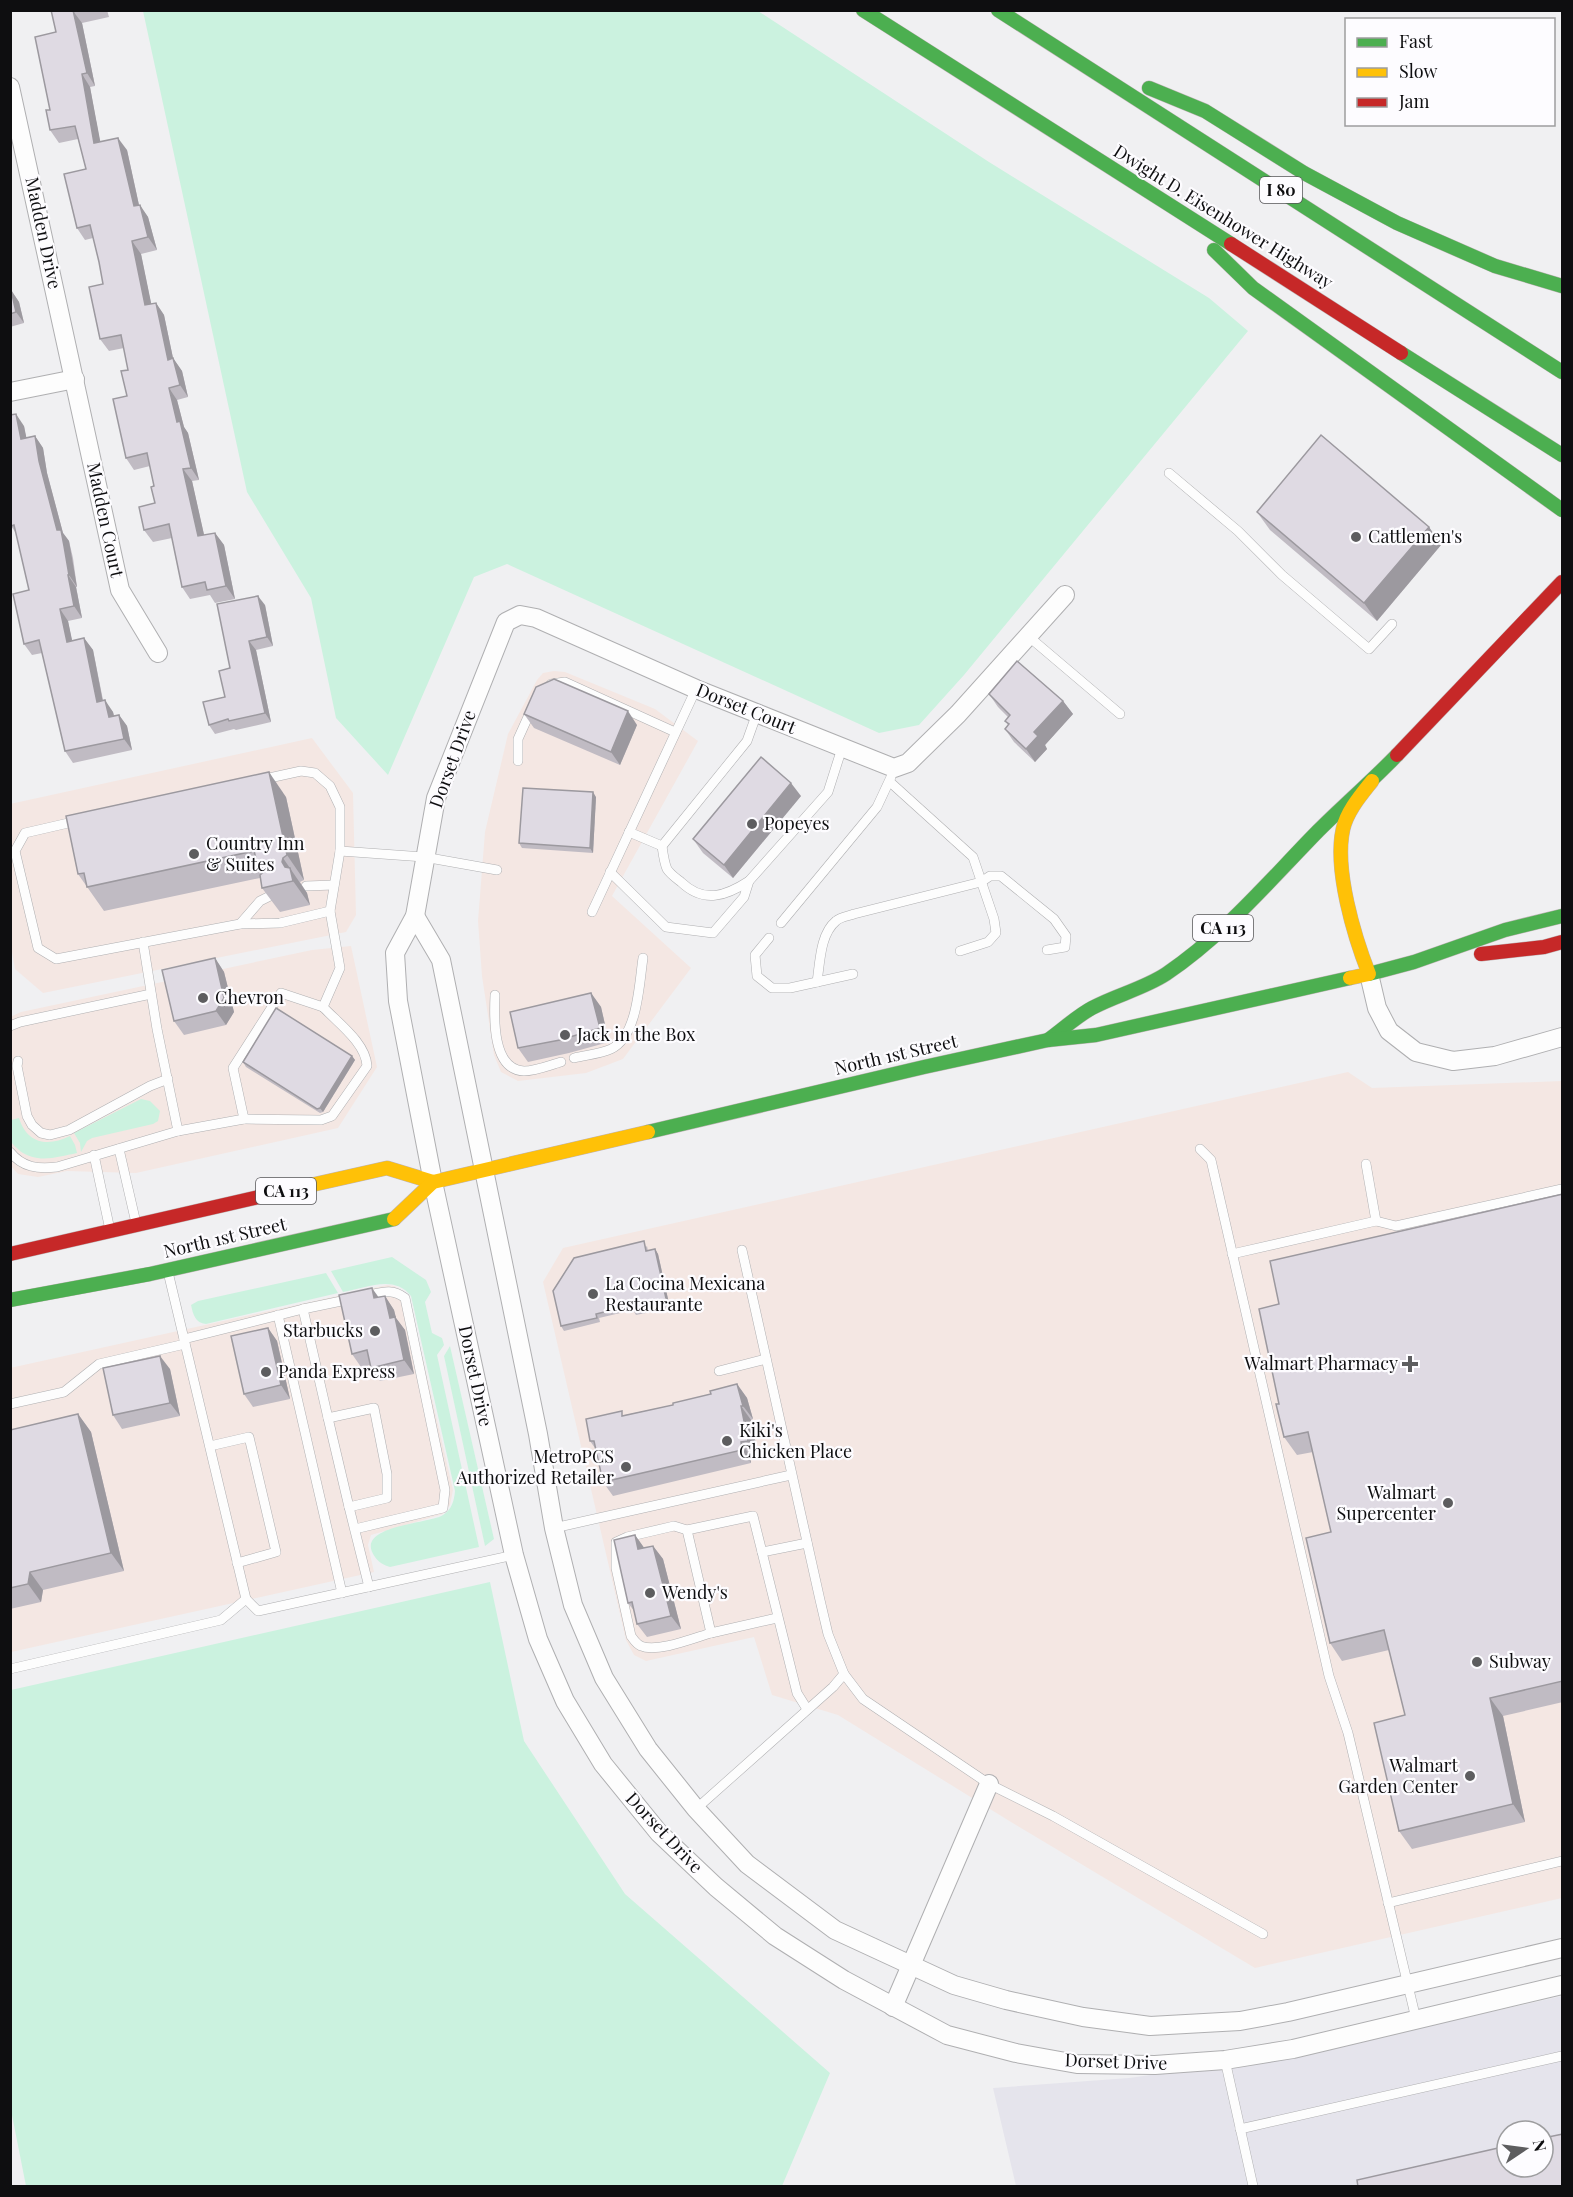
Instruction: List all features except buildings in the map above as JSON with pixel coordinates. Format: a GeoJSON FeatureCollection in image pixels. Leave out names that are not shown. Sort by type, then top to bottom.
{"type":"FeatureCollection","features":[{"type":"Feature","properties":{"kind":"main road","name":"Dwight D. Eisenhower Highway"},"geometry":{"type":"LineString","coordinates":[[863,10],[1563,455]]}},
{"type":"Feature","properties":{"kind":"main road","name":"I 80"},"geometry":{"type":"LineString","coordinates":[[998,10],[1563,372]]}},
{"type":"Feature","properties":{"kind":"main road"},"geometry":{"type":"LineString","coordinates":[[1068,54],[1210,114],[1302,172],[1377,213],[1470,255],[1563,286]]}},
{"type":"Feature","properties":{"kind":"main road"},"geometry":{"type":"LineString","coordinates":[[1161,198],[1253,288],[1563,510]]}},
{"type":"Feature","properties":{"kind":"main road","name":"CA 113"},"geometry":{"type":"LineString","coordinates":[[1048,1040],[1092,1008],[1128,994],[1165,975],[1201,948],[1237,915],[1326,823],[1372,781],[1563,582]]}},
{"type":"Feature","properties":{"kind":"main road"},"geometry":{"type":"LineString","coordinates":[[1369,974],[1358,947],[1341,855],[1343,829],[1349,812],[1372,781]]}},
{"type":"Feature","properties":{"kind":"main road"},"geometry":{"type":"LineString","coordinates":[[1414,962],[1505,930],[1563,916]]}},
{"type":"Feature","properties":{"kind":"main road","name":"CA 113"},"geometry":{"type":"LineString","coordinates":[[1369,974],[1414,962],[1544,947],[1563,942]]}},
{"type":"Feature","properties":{"kind":"main road","name":"North 1st Street"},"geometry":{"type":"LineString","coordinates":[[10,1254],[387,1168],[433,1182],[844,1085],[1048,1040],[1096,1035],[1369,974]]}},
{"type":"Feature","properties":{"kind":"main road","name":"North 1st Street"},"geometry":{"type":"LineString","coordinates":[[10,1299],[168,1270],[394,1219],[433,1182]]}},
{"type":"Feature","properties":{"kind":"street","name":"Madden Drive"},"geometry":{"type":"LineString","coordinates":[[10,87],[75,379]]}},
{"type":"Feature","properties":{"kind":"street"},"geometry":{"type":"LineString","coordinates":[[10,392],[75,379]]}},
{"type":"Feature","properties":{"kind":"street","name":"Madden Court"},"geometry":{"type":"LineString","coordinates":[[75,379],[120,590],[158,653]]}},
{"type":"Feature","properties":{"kind":"street"},"geometry":{"type":"LineString","coordinates":[[892,775],[908,763],[958,714],[1065,594]]}},
{"type":"Feature","properties":{"kind":"street","name":"Dorset Court"},"geometry":{"type":"LineString","coordinates":[[520,615],[536,618],[696,689],[842,747],[892,775]]}},
{"type":"Feature","properties":{"kind":"street","name":"Dorset Drive"},"geometry":{"type":"LineString","coordinates":[[520,615],[506,622],[436,798],[415,916],[395,953],[398,1001],[433,1182],[514,1555],[538,1639],[565,1701],[603,1764],[652,1824],[716,1887],[775,1936],[844,1980],[947,2035],[1016,2054],[1077,2064],[1155,2065],[1225,2060],[1293,2049],[1563,1985]]}},
{"type":"Feature","properties":{"kind":"street","name":"Dorset Drive"},"geometry":{"type":"LineString","coordinates":[[415,916],[441,960],[538,1434],[555,1528],[573,1605],[604,1678],[648,1749],[696,1809],[747,1864],[835,1930],[954,1985],[1006,2000],[1083,2017],[1150,2026],[1240,2021],[1408,1985],[1563,1948]]}},
{"type":"Feature","properties":{"kind":"street"},"geometry":{"type":"LineString","coordinates":[[1369,974],[1377,1008],[1389,1032],[1416,1052],[1452,1061],[1495,1056],[1563,1036]]}},
{"type":"Feature","properties":{"kind":"street"},"geometry":{"type":"LineString","coordinates":[[893,2007],[989,1784]]}},
{"type":"Feature","properties":{"kind":"lane"},"geometry":{"type":"LineString","coordinates":[[1169,473],[1238,531],[1282,575],[1369,649],[1392,624]]}},
{"type":"Feature","properties":{"kind":"lane"},"geometry":{"type":"LineString","coordinates":[[1028,636],[1120,714]]}},
{"type":"Feature","properties":{"kind":"lane"},"geometry":{"type":"LineString","coordinates":[[518,761],[518,739],[537,697],[546,686],[554,682],[565,682],[675,732]]}},
{"type":"Feature","properties":{"kind":"lane"},"geometry":{"type":"LineString","coordinates":[[591,912],[696,689]]}},
{"type":"Feature","properties":{"kind":"lane"},"geometry":{"type":"LineString","coordinates":[[662,846],[747,741],[757,714]]}},
{"type":"Feature","properties":{"kind":"lane"},"geometry":{"type":"LineString","coordinates":[[662,846],[668,870],[685,886],[701,894],[716,896],[730,893],[749,882],[828,792],[842,747]]}},
{"type":"Feature","properties":{"kind":"lane"},"geometry":{"type":"LineString","coordinates":[[255,781],[301,771],[315,773],[330,786],[340,807],[340,851],[330,911],[340,968],[323,1007]]}},
{"type":"Feature","properties":{"kind":"lane"},"geometry":{"type":"LineString","coordinates":[[781,923],[877,807],[892,775],[973,857],[994,919],[996,933],[988,942],[960,951]]}},
{"type":"Feature","properties":{"kind":"lane"},"geometry":{"type":"LineString","coordinates":[[83,820],[25,833],[15,851],[38,948],[56,959],[240,924],[280,923],[330,911]]}},
{"type":"Feature","properties":{"kind":"lane"},"geometry":{"type":"LineString","coordinates":[[629,832],[662,846]]}},
{"type":"Feature","properties":{"kind":"lane"},"geometry":{"type":"LineString","coordinates":[[340,851],[424,857],[496,870]]}},
{"type":"Feature","properties":{"kind":"lane"},"geometry":{"type":"LineString","coordinates":[[610,872],[666,927],[714,933],[744,897],[749,882]]}},
{"type":"Feature","properties":{"kind":"lane"},"geometry":{"type":"LineString","coordinates":[[818,982],[826,934],[836,920],[981,882],[990,876],[1000,876],[1054,919],[1066,936],[1065,947],[1047,950]]}},
{"type":"Feature","properties":{"kind":"lane"},"geometry":{"type":"LineString","coordinates":[[306,886],[334,885]]}},
{"type":"Feature","properties":{"kind":"lane"},"geometry":{"type":"LineString","coordinates":[[240,924],[260,901],[276,893]]}},
{"type":"Feature","properties":{"kind":"lane"},"geometry":{"type":"LineString","coordinates":[[769,938],[754,956],[757,976],[772,988],[790,988],[853,974]]}},
{"type":"Feature","properties":{"kind":"lane"},"geometry":{"type":"LineString","coordinates":[[144,942],[157,1029],[178,1131]]}},
{"type":"Feature","properties":{"kind":"lane"},"geometry":{"type":"LineString","coordinates":[[574,1058],[612,1048],[624,1038],[632,1024],[643,958]]}},
{"type":"Feature","properties":{"kind":"lane"},"geometry":{"type":"LineString","coordinates":[[10,1152],[26,1166],[57,1167],[178,1131],[244,1119],[321,1120],[332,1116],[367,1066],[367,1058],[362,1048],[323,1007],[281,993],[234,1068],[244,1119]]}},
{"type":"Feature","properties":{"kind":"lane"},"geometry":{"type":"LineString","coordinates":[[10,1026],[43,1016],[151,994]]}},
{"type":"Feature","properties":{"kind":"lane"},"geometry":{"type":"LineString","coordinates":[[495,995],[494,1016],[500,1052],[505,1062],[511,1068],[521,1071],[561,1062]]}},
{"type":"Feature","properties":{"kind":"lane"},"geometry":{"type":"LineString","coordinates":[[18,1061],[27,1116],[32,1125],[41,1133],[50,1136],[69,1130],[150,1086],[168,1079]]}},
{"type":"Feature","properties":{"kind":"lane"},"geometry":{"type":"LineString","coordinates":[[119,1149],[137,1225]]}},
{"type":"Feature","properties":{"kind":"lane"},"geometry":{"type":"LineString","coordinates":[[1200,1149],[1211,1160],[1329,1676],[1348,1733],[1416,2019]]}},
{"type":"Feature","properties":{"kind":"lane"},"geometry":{"type":"LineString","coordinates":[[94,1155],[110,1231]]}},
{"type":"Feature","properties":{"kind":"lane"},"geometry":{"type":"LineString","coordinates":[[1366,1164],[1376,1221]]}},
{"type":"Feature","properties":{"kind":"lane"},"geometry":{"type":"LineString","coordinates":[[1232,1254],[1376,1221],[1396,1226],[1563,1189]]}},
{"type":"Feature","properties":{"kind":"lane"},"geometry":{"type":"LineString","coordinates":[[742,1250],[828,1634],[844,1674],[863,1699],[989,1784],[1053,1816],[1263,1934]]}},
{"type":"Feature","properties":{"kind":"lane"},"geometry":{"type":"LineString","coordinates":[[168,1270],[246,1599],[258,1611],[514,1555]]}},
{"type":"Feature","properties":{"kind":"lane"},"geometry":{"type":"LineString","coordinates":[[10,1404],[64,1392],[99,1364],[278,1315],[390,1291],[397,1292],[405,1298],[445,1490],[443,1508],[355,1529]]}},
{"type":"Feature","properties":{"kind":"lane"},"geometry":{"type":"LineString","coordinates":[[303,1309],[369,1587]]}},
{"type":"Feature","properties":{"kind":"lane"},"geometry":{"type":"LineString","coordinates":[[278,1315],[342,1593]]}},
{"type":"Feature","properties":{"kind":"lane"},"geometry":{"type":"LineString","coordinates":[[719,1371],[766,1359]]}},
{"type":"Feature","properties":{"kind":"lane"},"geometry":{"type":"LineString","coordinates":[[328,1418],[374,1408],[387,1474],[387,1497],[349,1507]]}},
{"type":"Feature","properties":{"kind":"lane"},"geometry":{"type":"LineString","coordinates":[[210,1446],[249,1437],[276,1552],[237,1563]]}},
{"type":"Feature","properties":{"kind":"lane"},"geometry":{"type":"LineString","coordinates":[[555,1528],[791,1475]]}},
{"type":"Feature","properties":{"kind":"lane"},"geometry":{"type":"LineString","coordinates":[[777,1618],[658,1648],[644,1648],[637,1644],[631,1636],[616,1568],[616,1542],[627,1537],[674,1526],[687,1530],[753,1516],[797,1692],[807,1709]]}},
{"type":"Feature","properties":{"kind":"lane"},"geometry":{"type":"LineString","coordinates":[[687,1530],[711,1633]]}},
{"type":"Feature","properties":{"kind":"lane"},"geometry":{"type":"LineString","coordinates":[[762,1552],[807,1543]]}},
{"type":"Feature","properties":{"kind":"lane"},"geometry":{"type":"LineString","coordinates":[[10,1669],[221,1620],[246,1599]]}},
{"type":"Feature","properties":{"kind":"lane"},"geometry":{"type":"LineString","coordinates":[[696,1809],[833,1687],[844,1674]]}},
{"type":"Feature","properties":{"kind":"lane"},"geometry":{"type":"LineString","coordinates":[[1388,1904],[1563,1861]]}},
{"type":"Feature","properties":{"kind":"lane"},"geometry":{"type":"LineString","coordinates":[[1240,2129],[1563,2056]]}},
{"type":"Feature","properties":{"kind":"lane"},"geometry":{"type":"LineString","coordinates":[[1225,2060],[1253,2187]]}},
{"type":"Feature","properties":{"kind":"shaded area"},"geometry":{"type":"Polygon","coordinates":[[[565,672],[655,709],[698,741],[612,896],[691,968],[623,1059],[586,1073],[518,1081],[501,1072],[494,1055],[482,976],[478,921],[485,832],[508,734],[537,680],[543,673],[565,672]]]}},
{"type":"Feature","properties":{"kind":"shaded area"},"geometry":{"type":"Polygon","coordinates":[[[312,738],[353,793],[356,915],[346,932],[43,993],[15,969],[10,941],[10,804],[312,738]]]}},
{"type":"Feature","properties":{"kind":"shaded area"},"geometry":{"type":"Polygon","coordinates":[[[351,946],[377,1067],[338,1128],[136,1173],[67,1171],[38,1177],[18,1174],[11,1166],[10,1017],[21,1012],[312,950],[351,946]]]}},
{"type":"Feature","properties":{"kind":"shaded area"},"geometry":{"type":"Polygon","coordinates":[[[1348,1072],[1372,1088],[1562,1081],[1562,1898],[1255,1968],[838,1715],[772,1695],[754,1637],[646,1661],[634,1655],[626,1640],[543,1282],[563,1248],[1348,1072]]]}},
{"type":"Feature","properties":{"kind":"shaded area"},"geometry":{"type":"Polygon","coordinates":[[[387,1285],[403,1291],[408,1296],[411,1307],[453,1490],[450,1505],[443,1514],[371,1535],[368,1545],[374,1572],[11,1652],[10,1368],[387,1285]]]}},
{"type":"Feature","properties":{"kind":"shaded area"},"geometry":{"type":"Polygon","coordinates":[[[1562,1996],[1562,2186],[1016,2186],[993,2088],[1129,2078],[1300,2054],[1562,1996]]]}},
{"type":"Feature","properties":{"kind":"green space"},"geometry":{"type":"Polygon","coordinates":[[[143,11],[758,11],[989,162],[1209,298],[1248,331],[964,675],[919,725],[879,733],[507,564],[474,577],[388,775],[336,718],[311,598],[247,492],[143,11]]]}},
{"type":"Feature","properties":{"kind":"green space"},"geometry":{"type":"Polygon","coordinates":[[[141,1099],[150,1101],[160,1111],[158,1121],[92,1138],[87,1141],[81,1152],[80,1143],[74,1133],[141,1099]]]}},
{"type":"Feature","properties":{"kind":"green space"},"geometry":{"type":"Polygon","coordinates":[[[19,1118],[27,1133],[39,1141],[54,1141],[70,1136],[77,1153],[55,1158],[41,1158],[20,1151],[10,1140],[11,1120],[19,1118]]]}},
{"type":"Feature","properties":{"kind":"green space"},"geometry":{"type":"Polygon","coordinates":[[[392,1257],[426,1280],[431,1292],[425,1302],[432,1333],[442,1338],[444,1345],[437,1355],[479,1547],[390,1567],[382,1564],[375,1557],[371,1546],[374,1538],[396,1527],[443,1515],[452,1504],[455,1491],[411,1296],[404,1289],[388,1284],[343,1292],[331,1271],[392,1257]]]}},
{"type":"Feature","properties":{"kind":"green space"},"geometry":{"type":"Polygon","coordinates":[[[326,1273],[338,1293],[206,1324],[195,1318],[191,1305],[198,1301],[326,1273]]]}},
{"type":"Feature","properties":{"kind":"green space"},"geometry":{"type":"Polygon","coordinates":[[[450,1346],[494,1539],[485,1546],[444,1356],[450,1346]]]}},
{"type":"Feature","properties":{"kind":"green space"},"geometry":{"type":"Polygon","coordinates":[[[490,1582],[524,1741],[625,1894],[830,2073],[782,2186],[26,2186],[10,2105],[11,1690],[490,1582]]]}},
{"type":"Feature","properties":{"kind":"traffic: fast"},"geometry":{"type":"LineString","coordinates":[[863,10],[1231,244]]}},
{"type":"Feature","properties":{"kind":"traffic: fast"},"geometry":{"type":"LineString","coordinates":[[998,10],[1562,372]]}},
{"type":"Feature","properties":{"kind":"traffic: fast"},"geometry":{"type":"LineString","coordinates":[[1149,88],[1205,111],[1304,173],[1397,223],[1495,266],[1562,286]]}},
{"type":"Feature","properties":{"kind":"traffic: fast"},"geometry":{"type":"LineString","coordinates":[[1214,250],[1253,288],[1562,510]]}},
{"type":"Feature","properties":{"kind":"traffic: fast"},"geometry":{"type":"LineString","coordinates":[[1401,353],[1562,455]]}},
{"type":"Feature","properties":{"kind":"traffic: fast"},"geometry":{"type":"LineString","coordinates":[[1048,1040],[1086,1011],[1157,979],[1187,959],[1227,925],[1318,831],[1397,755]]}},
{"type":"Feature","properties":{"kind":"traffic: fast"},"geometry":{"type":"LineString","coordinates":[[1369,974],[1414,962],[1505,930],[1562,916]]}},
{"type":"Feature","properties":{"kind":"traffic: fast"},"geometry":{"type":"LineString","coordinates":[[648,1132],[924,1067],[1048,1040],[1096,1035],[1350,978]]}},
{"type":"Feature","properties":{"kind":"traffic: fast"},"geometry":{"type":"LineString","coordinates":[[10,1300],[150,1274],[394,1219]]}},
{"type":"Feature","properties":{"kind":"traffic: slow"},"geometry":{"type":"LineString","coordinates":[[1350,978],[1369,974],[1357,941],[1347,902],[1343,882],[1341,845],[1343,829],[1348,816],[1372,781]]}},
{"type":"Feature","properties":{"kind":"traffic: slow"},"geometry":{"type":"LineString","coordinates":[[394,1219],[433,1182],[648,1132]]}},
{"type":"Feature","properties":{"kind":"traffic: slow"},"geometry":{"type":"LineString","coordinates":[[289,1190],[387,1168],[433,1182]]}},
{"type":"Feature","properties":{"kind":"traffic: jam"},"geometry":{"type":"LineString","coordinates":[[1231,244],[1401,353]]}},
{"type":"Feature","properties":{"kind":"traffic: jam"},"geometry":{"type":"LineString","coordinates":[[1397,755],[1562,582]]}},
{"type":"Feature","properties":{"kind":"traffic: jam"},"geometry":{"type":"LineString","coordinates":[[1481,954],[1544,947],[1562,942]]}},
{"type":"Feature","properties":{"kind":"traffic: jam"},"geometry":{"type":"LineString","coordinates":[[10,1254],[289,1190]]}},
{"type":"Feature","properties":{"kind":"place","name":"Cattlemen's"},"geometry":{"type":"Point","coordinates":[1356,537]}},
{"type":"Feature","properties":{"kind":"place","name":"Popeyes"},"geometry":{"type":"Point","coordinates":[752,824]}},
{"type":"Feature","properties":{"kind":"place","name":"Country Inn & Suites"},"geometry":{"type":"Point","coordinates":[194,854]}},
{"type":"Feature","properties":{"kind":"place","name":"Chevron"},"geometry":{"type":"Point","coordinates":[203,998]}},
{"type":"Feature","properties":{"kind":"place","name":"Jack in the Box"},"geometry":{"type":"Point","coordinates":[565,1035]}},
{"type":"Feature","properties":{"kind":"place","name":"La Cocina Mexicana Restaurante"},"geometry":{"type":"Point","coordinates":[593,1294]}},
{"type":"Feature","properties":{"kind":"place","name":"Starbucks"},"geometry":{"type":"Point","coordinates":[375,1331]}},
{"type":"Feature","properties":{"kind":"place","name":"Walmart Pharmacy"},"geometry":{"type":"Point","coordinates":[1410,1364]}},
{"type":"Feature","properties":{"kind":"place","name":"Panda Express"},"geometry":{"type":"Point","coordinates":[266,1372]}},
{"type":"Feature","properties":{"kind":"place","name":"Kiki's Chicken Place"},"geometry":{"type":"Point","coordinates":[727,1441]}},
{"type":"Feature","properties":{"kind":"place","name":"MetroPCS Authorized Retailer"},"geometry":{"type":"Point","coordinates":[626,1467]}},
{"type":"Feature","properties":{"kind":"place","name":"Walmart Supercenter"},"geometry":{"type":"Point","coordinates":[1448,1503]}},
{"type":"Feature","properties":{"kind":"place","name":"Wendy's"},"geometry":{"type":"Point","coordinates":[650,1593]}},
{"type":"Feature","properties":{"kind":"place","name":"Subway"},"geometry":{"type":"Point","coordinates":[1477,1662]}},
{"type":"Feature","properties":{"kind":"place","name":"Walmart Garden Center"},"geometry":{"type":"Point","coordinates":[1470,1776]}}]}
